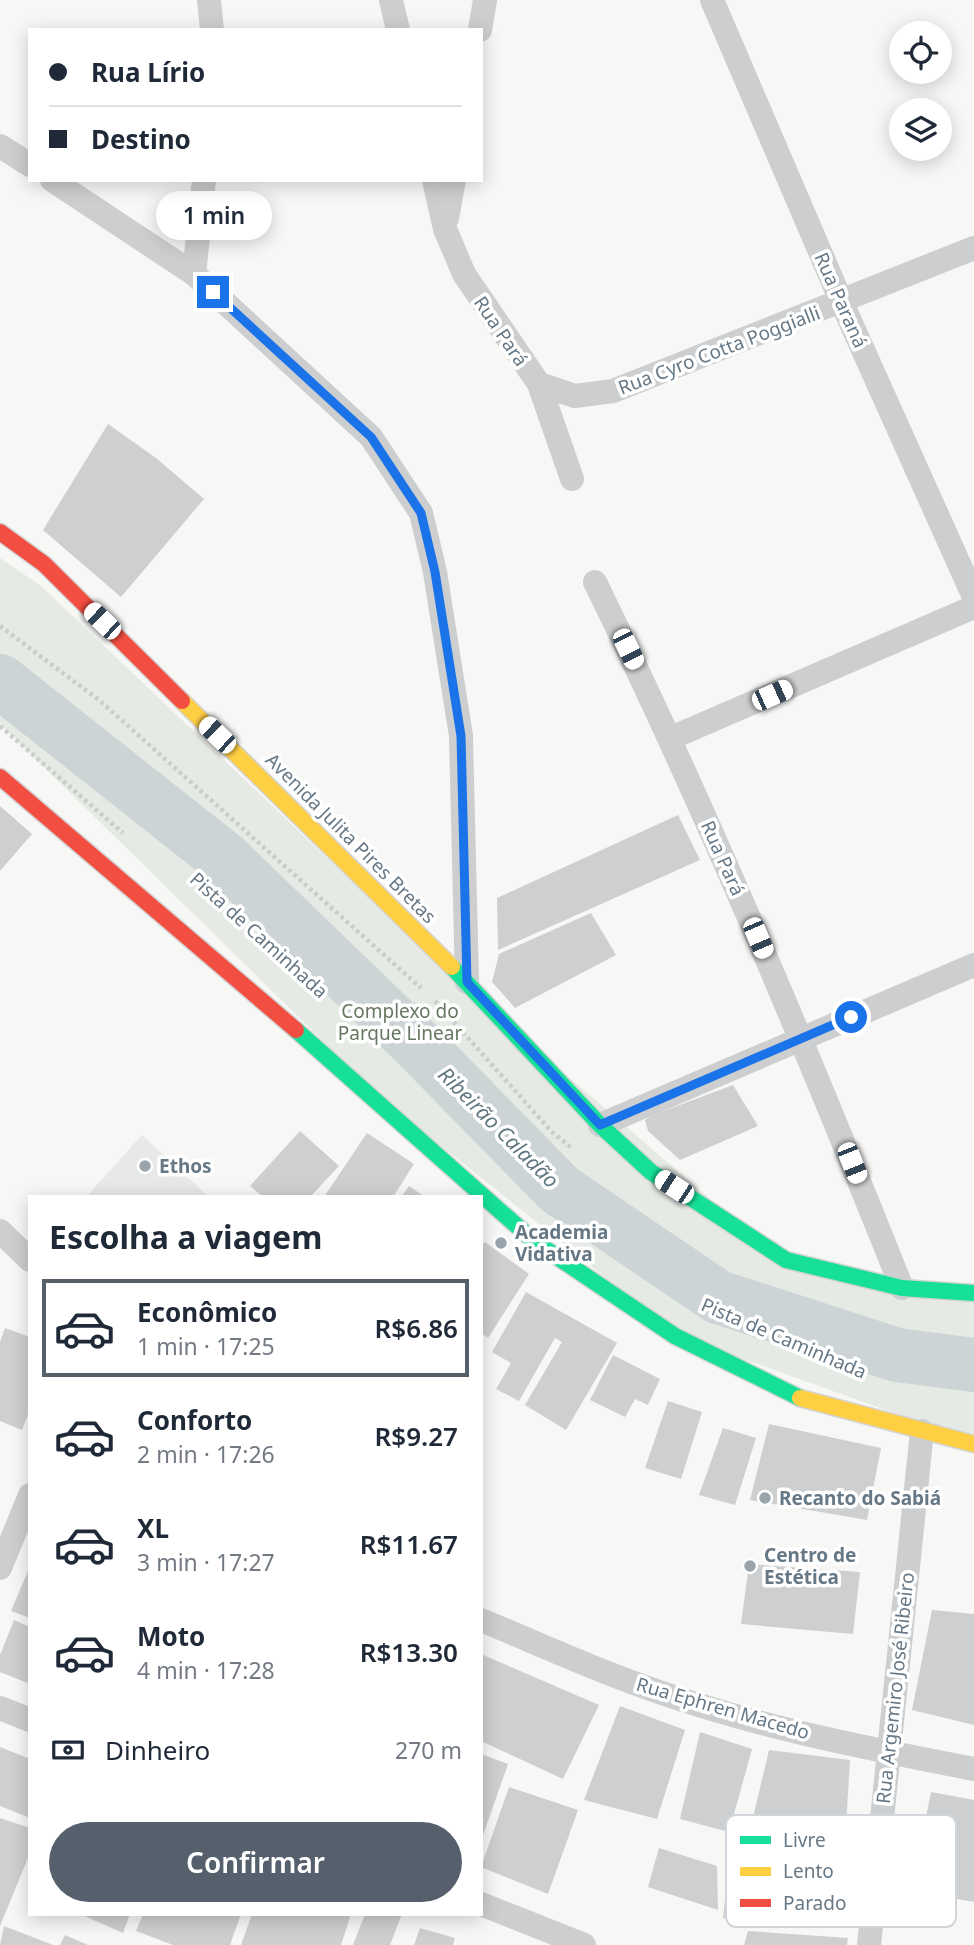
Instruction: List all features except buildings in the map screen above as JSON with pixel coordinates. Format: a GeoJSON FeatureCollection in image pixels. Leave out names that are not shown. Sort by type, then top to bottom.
{"type":"FeatureCollection","features":[{"type":"Feature","properties":{"kind":"main road","name":"Avenida Julita Pires Bretas"},"geometry":{"type":"LineString","coordinates":[[0,532],[44,564],[467,982],[600,1125],[652,1172],[786,1260],[902,1288],[974,1293]]}},
{"type":"Feature","properties":{"kind":"main road"},"geometry":{"type":"LineString","coordinates":[[0,776],[375,1097],[482,1195]]}},
{"type":"Feature","properties":{"kind":"main road"},"geometry":{"type":"LineString","coordinates":[[483,1195],[534,1242],[675,1336],[790,1393],[974,1444]]}},
{"type":"Feature","properties":{"kind":"street"},"geometry":{"type":"LineString","coordinates":[[209,0],[212,28]]}},
{"type":"Feature","properties":{"kind":"street"},"geometry":{"type":"LineString","coordinates":[[391,0],[398,28]]}},
{"type":"Feature","properties":{"kind":"street"},"geometry":{"type":"LineString","coordinates":[[480,28],[485,0]]}},
{"type":"Feature","properties":{"kind":"street","name":"Rua Paraná"},"geometry":{"type":"LineString","coordinates":[[712,0],[842,303],[974,597]]}},
{"type":"Feature","properties":{"kind":"street"},"geometry":{"type":"LineString","coordinates":[[0,146],[28,164]]}},
{"type":"Feature","properties":{"kind":"street"},"geometry":{"type":"LineString","coordinates":[[55,182],[194,274],[371,437],[421,513],[435,572],[461,736],[467,982]]}},
{"type":"Feature","properties":{"kind":"street"},"geometry":{"type":"LineString","coordinates":[[194,274],[204,182]]}},
{"type":"Feature","properties":{"kind":"street","name":"Rua Pará"},"geometry":{"type":"LineString","coordinates":[[434,182],[445,229],[464,274],[539,384],[572,480]]}},
{"type":"Feature","properties":{"kind":"street"},"geometry":{"type":"LineString","coordinates":[[445,229],[454,182]]}},
{"type":"Feature","properties":{"kind":"street","name":"Rua Cyro Cotta Poggialli"},"geometry":{"type":"LineString","coordinates":[[539,384],[575,396],[613,391],[842,303],[974,248]]}},
{"type":"Feature","properties":{"kind":"street","name":"Rua Pará"},"geometry":{"type":"LineString","coordinates":[[595,582],[671,738],[802,1038],[902,1288]]}},
{"type":"Feature","properties":{"kind":"street"},"geometry":{"type":"LineString","coordinates":[[671,738],[974,607]]}},
{"type":"Feature","properties":{"kind":"street"},"geometry":{"type":"LineString","coordinates":[[600,1125],[974,965]]}},
{"type":"Feature","properties":{"kind":"street"},"geometry":{"type":"LineString","coordinates":[[0,1231],[28,1258]]}},
{"type":"Feature","properties":{"kind":"street","name":"Rua Argemiro José Ribeiro"},"geometry":{"type":"LineString","coordinates":[[881,1815],[922,1431]]}},
{"type":"Feature","properties":{"kind":"street"},"geometry":{"type":"LineString","coordinates":[[0,1568],[28,1500]]}},
{"type":"Feature","properties":{"kind":"street","name":"Rua Ephren Macedo"},"geometry":{"type":"LineString","coordinates":[[483,1621],[635,1684],[751,1720],[974,1769]]}},
{"type":"Feature","properties":{"kind":"street"},"geometry":{"type":"LineString","coordinates":[[0,1708],[28,1719]]}},
{"type":"Feature","properties":{"kind":"street"},"geometry":{"type":"LineString","coordinates":[[483,1905],[584,1945]]}},
{"type":"Feature","properties":{"kind":"street","name":"Rua Argemiro José Ribeiro"},"geometry":{"type":"LineString","coordinates":[[869,1945],[871,1927]]}},
{"type":"Feature","properties":{"kind":"path"},"geometry":{"type":"LineString","coordinates":[[0,726],[132,842]]}},
{"type":"Feature","properties":{"kind":"shaded area","name":"Ethos"},"geometry":{"type":"Polygon","coordinates":[[[142,1135],[207,1195],[88,1195],[142,1135]]]}},
{"type":"Feature","properties":{"kind":"green space","name":"Complexo do Parque Linear"},"geometry":{"type":"Polygon","coordinates":[[[0,558],[40,585],[450,975],[787,1265],[974,1298],[974,1442],[677,1335],[378,1095],[0,724],[0,558]]]}},
{"type":"Feature","properties":{"kind":"waterway","name":"Ribeirão Caladão"},"geometry":{"type":"LineString","coordinates":[[0,681],[224,858],[417,1044],[560,1190],[718,1297],[897,1355],[974,1365]]}},
{"type":"Feature","properties":{"kind":"traffic: fast"},"geometry":{"type":"LineString","coordinates":[[452,967],[600,1125],[651,1172],[786,1260],[902,1288],[974,1293]]}},
{"type":"Feature","properties":{"kind":"traffic: fast"},"geometry":{"type":"LineString","coordinates":[[296,1030],[482,1195]]}},
{"type":"Feature","properties":{"kind":"traffic: fast"},"geometry":{"type":"LineString","coordinates":[[483,1196],[535,1242],[675,1336],[800,1398]]}},
{"type":"Feature","properties":{"kind":"traffic: slow"},"geometry":{"type":"LineString","coordinates":[[182,701],[452,967]]}},
{"type":"Feature","properties":{"kind":"traffic: slow"},"geometry":{"type":"LineString","coordinates":[[800,1398],[974,1444]]}},
{"type":"Feature","properties":{"kind":"traffic: jam"},"geometry":{"type":"LineString","coordinates":[[0,532],[44,564],[182,701]]}},
{"type":"Feature","properties":{"kind":"traffic: jam"},"geometry":{"type":"LineString","coordinates":[[0,777],[296,1030]]}},
{"type":"Feature","properties":{"kind":"place","name":"Ethos"},"geometry":{"type":"Point","coordinates":[145,1166]}},
{"type":"Feature","properties":{"kind":"place","name":"Academia Vidativa"},"geometry":{"type":"Point","coordinates":[501,1243]}},
{"type":"Feature","properties":{"kind":"place","name":"Recanto do Sabiá"},"geometry":{"type":"Point","coordinates":[765,1498]}},
{"type":"Feature","properties":{"kind":"place","name":"Centro de Estética"},"geometry":{"type":"Point","coordinates":[750,1566]}},
{"type":"Feature","properties":{"kind":"route"},"geometry":{"type":"LineString","coordinates":[[213,292],[371,437],[421,513],[435,572],[461,736],[467,982],[600,1125],[851,1017]]}}]}
